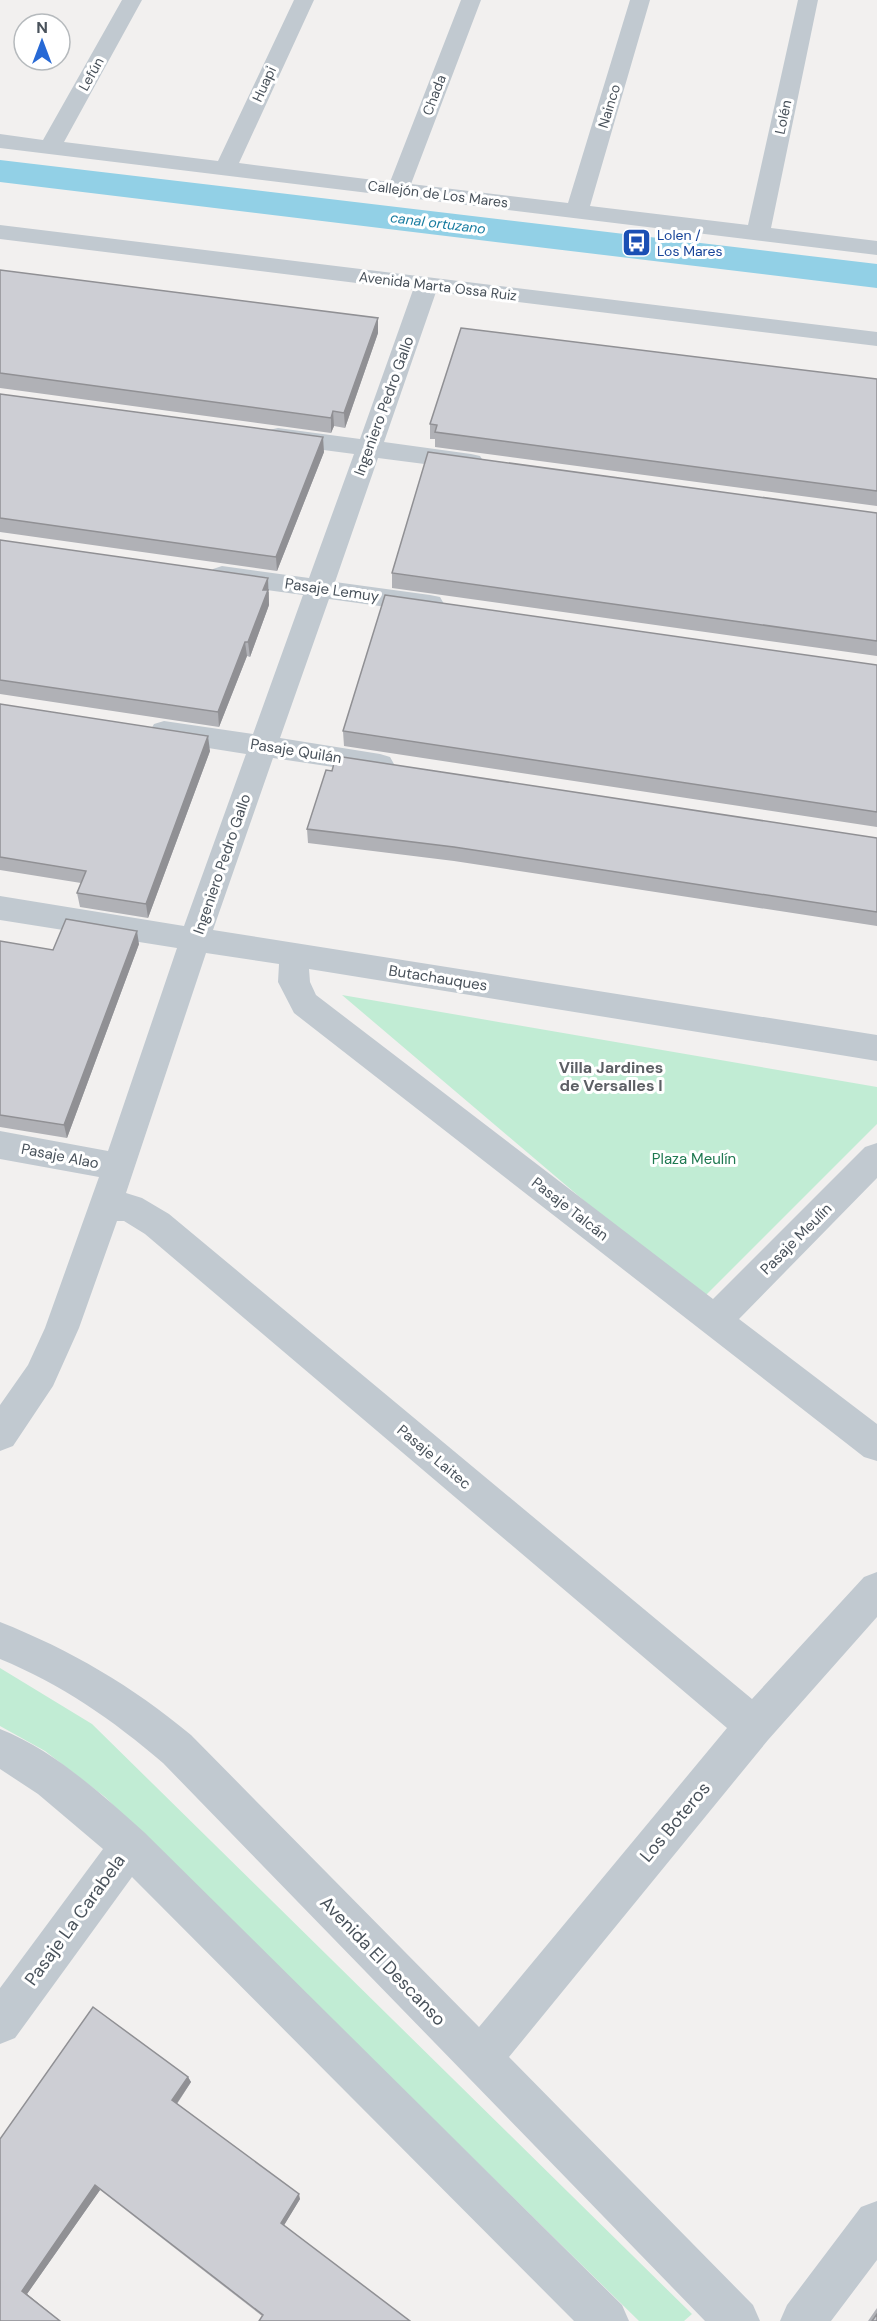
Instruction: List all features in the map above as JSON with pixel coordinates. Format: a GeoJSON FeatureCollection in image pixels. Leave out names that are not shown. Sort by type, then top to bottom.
{"type":"FeatureCollection","features":[{"type":"Feature","properties":{"kind":"street","name":"Lefún"},"geometry":{"type":"LineString","coordinates":[[50,147],[132,0]]}},
{"type":"Feature","properties":{"kind":"street","name":"Huapi"},"geometry":{"type":"LineString","coordinates":[[225,169],[304,0]]}},
{"type":"Feature","properties":{"kind":"street","name":"Chada"},"geometry":{"type":"LineString","coordinates":[[398,190],[471,0]]}},
{"type":"Feature","properties":{"kind":"street","name":"Nainco"},"geometry":{"type":"LineString","coordinates":[[577,211],[640,0]]}},
{"type":"Feature","properties":{"kind":"street","name":"Lolén"},"geometry":{"type":"LineString","coordinates":[[758,233],[808,0]]}},
{"type":"Feature","properties":{"kind":"street","name":"Callejón de Los Mares"},"geometry":{"type":"LineString","coordinates":[[0,141],[877,248]]}},
{"type":"Feature","properties":{"kind":"street","name":"Avenida Marta Ossa Ruiz"},"geometry":{"type":"LineString","coordinates":[[0,232],[877,339]]}},
{"type":"Feature","properties":{"kind":"street","name":"Ingeniero Pedro Gallo"},"geometry":{"type":"LineString","coordinates":[[0,1435],[12,1400],[55,1345],[119,1167],[195,939],[427,285]]}},
{"type":"Feature","properties":{"kind":"street"},"geometry":{"type":"LineString","coordinates":[[250,432],[499,466]]}},
{"type":"Feature","properties":{"kind":"street","name":"Pasaje Lemuy"},"geometry":{"type":"LineString","coordinates":[[201,572],[450,607]]}},
{"type":"Feature","properties":{"kind":"street","name":"Pasaje Quilán"},"geometry":{"type":"LineString","coordinates":[[137,727],[405,768]]}},
{"type":"Feature","properties":{"kind":"street","name":"Butachauques"},"geometry":{"type":"LineString","coordinates":[[0,908],[877,1048]]}},
{"type":"Feature","properties":{"kind":"street","name":"Pasaje Talcán"},"geometry":{"type":"LineString","coordinates":[[294,955],[294,982],[305,1004],[877,1445]]}},
{"type":"Feature","properties":{"kind":"street","name":"Pasaje Alao"},"geometry":{"type":"LineString","coordinates":[[0,1145],[119,1167]]}},
{"type":"Feature","properties":{"kind":"street","name":"Pasaje Meulín"},"geometry":{"type":"LineString","coordinates":[[715,1320],[877,1157]]}},
{"type":"Feature","properties":{"kind":"street","name":"Pasaje Laitec"},"geometry":{"type":"LineString","coordinates":[[105,1205],[130,1208],[157,1224],[754,1726]]}},
{"type":"Feature","properties":{"kind":"street","name":"Los Boteros"},"geometry":{"type":"LineString","coordinates":[[478,2060],[754,1726],[877,1590]]}},
{"type":"Feature","properties":{"kind":"street","name":"Avenida El Descanso"},"geometry":{"type":"LineString","coordinates":[[0,1640],[46,1658],[133,1710],[177,1749],[478,2060],[736,2321]]}},
{"type":"Feature","properties":{"kind":"street"},"geometry":{"type":"LineString","coordinates":[[0,1748],[24,1761],[64,1789],[130,1846],[606,2321]]}},
{"type":"Feature","properties":{"kind":"street","name":"Pasaje La Carabela"},"geometry":{"type":"LineString","coordinates":[[0,2023],[130,1846]]}},
{"type":"Feature","properties":{"kind":"street"},"geometry":{"type":"LineString","coordinates":[[803,2321],[877,2223]]}},
{"type":"Feature","properties":{"kind":"green space","name":"Plaza Meulín"},"geometry":{"type":"Polygon","coordinates":[[[342,995],[877,1087],[877,1124],[701,1300],[342,995]]]}},
{"type":"Feature","properties":{"kind":"green space"},"geometry":{"type":"Polygon","coordinates":[[[0,1668],[92,1724],[692,2314],[684,2321],[639,2321],[105,1797],[45,1751],[0,1726],[0,1668]]]}},
{"type":"Feature","properties":{"kind":"building"},"geometry":{"type":"Polygon","coordinates":[[[0,270],[378,318],[344,413],[333,411],[331,418],[0,373],[0,270]]]}},
{"type":"Feature","properties":{"kind":"building"},"geometry":{"type":"Polygon","coordinates":[[[461,328],[877,379],[877,491],[435,432],[437,425],[430,424],[461,328]]]}},
{"type":"Feature","properties":{"kind":"building"},"geometry":{"type":"Polygon","coordinates":[[[0,394],[323,437],[276,557],[0,518],[0,394]]]}},
{"type":"Feature","properties":{"kind":"building"},"geometry":{"type":"Polygon","coordinates":[[[428,452],[877,513],[877,641],[392,573],[428,452]]]}},
{"type":"Feature","properties":{"kind":"building"},"geometry":{"type":"Polygon","coordinates":[[[0,540],[268,578],[263,590],[268,590],[218,712],[0,680],[0,540]]]}},
{"type":"Feature","properties":{"kind":"building"},"geometry":{"type":"Polygon","coordinates":[[[385,595],[877,665],[877,812],[343,731],[385,595]]]}},
{"type":"Feature","properties":{"kind":"building"},"geometry":{"type":"Polygon","coordinates":[[[0,704],[208,736],[146,904],[77,893],[86,871],[0,857],[0,704]]]}},
{"type":"Feature","properties":{"kind":"building"},"geometry":{"type":"Polygon","coordinates":[[[336,756],[877,838],[877,912],[454,847],[307,829],[326,770],[332,771],[336,756]]]}},
{"type":"Feature","properties":{"kind":"building"},"geometry":{"type":"Polygon","coordinates":[[[66,919],[137,931],[64,1125],[0,1115],[0,941],[53,950],[66,919]]]}},
{"type":"Feature","properties":{"kind":"building"},"geometry":{"type":"Polygon","coordinates":[[[93,2007],[188,2077],[172,2100],[299,2194],[281,2223],[410,2321],[259,2321],[263,2315],[95,2185],[22,2291],[60,2321],[0,2321],[0,2139],[93,2007]]]}},
{"type":"Feature","properties":{"kind":"waterway","name":"canal ortuzano"},"geometry":{"type":"LineString","coordinates":[[0,171],[877,276]]}},
{"type":"Feature","properties":{"kind":"place","name":"Lolen / Los Mares"},"geometry":{"type":"Point","coordinates":[636,243]}},
{"type":"Feature","properties":{"kind":"district","name":"Villa Jardines de Versalles I"},"geometry":{"type":"Point","coordinates":[611,1076]}}]}
